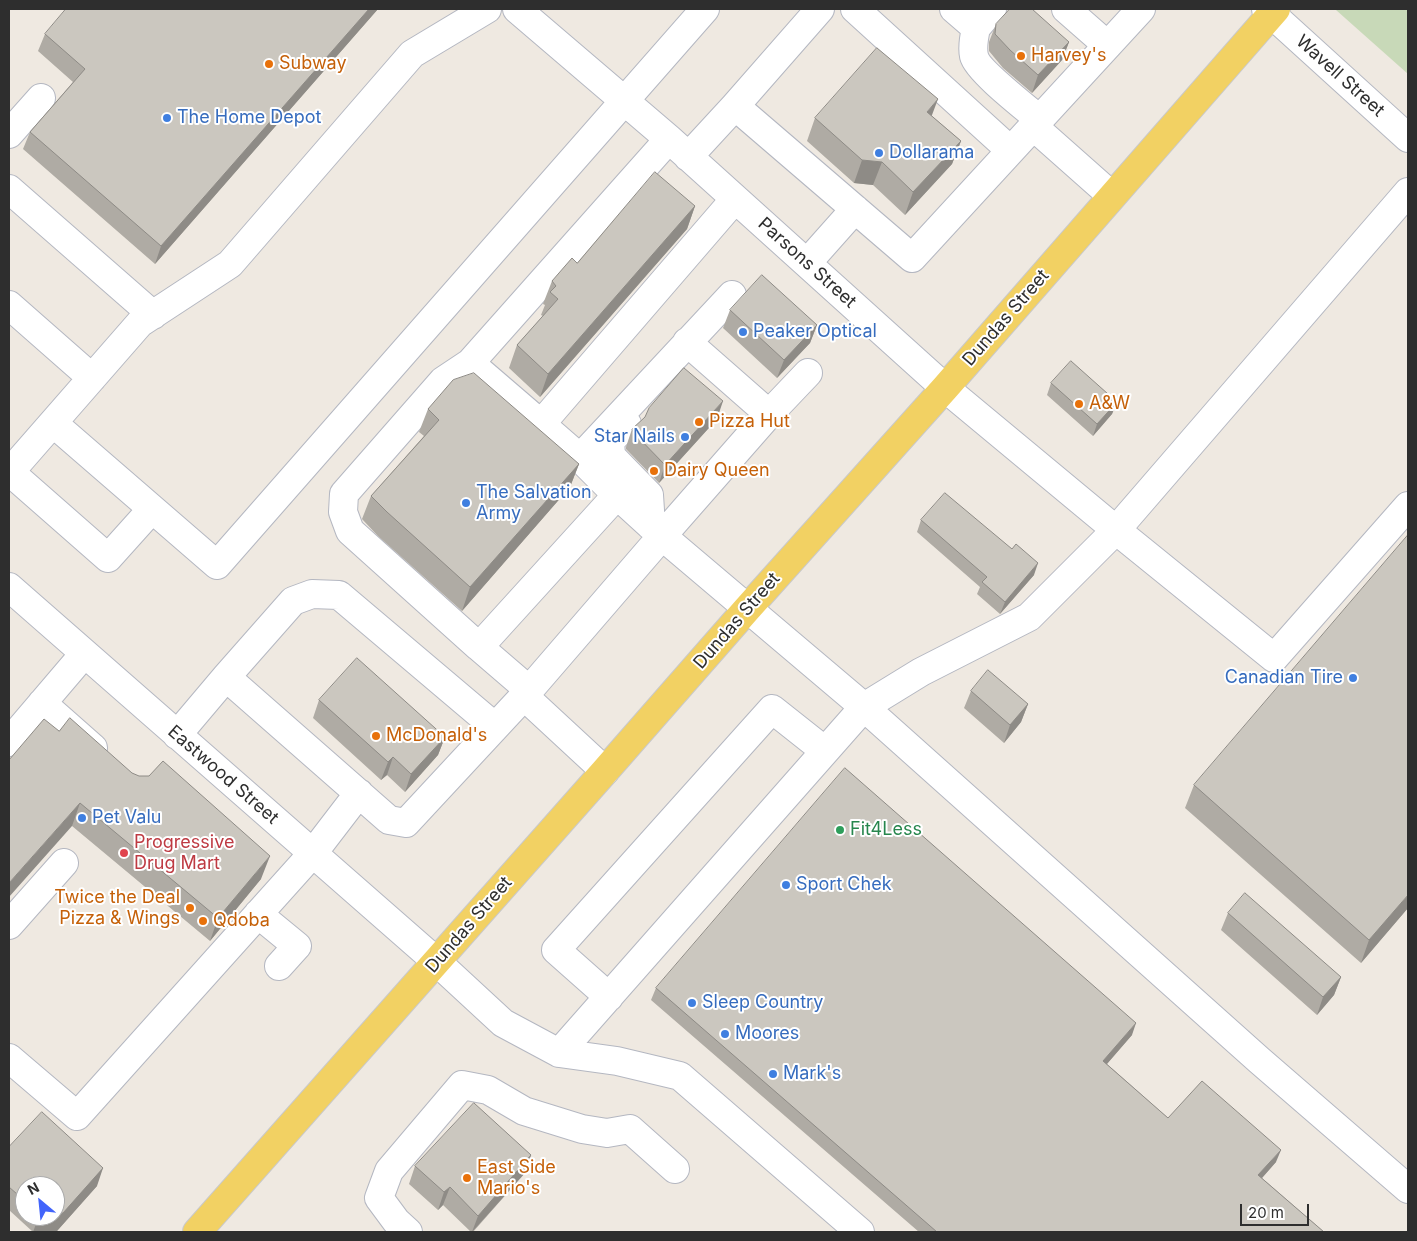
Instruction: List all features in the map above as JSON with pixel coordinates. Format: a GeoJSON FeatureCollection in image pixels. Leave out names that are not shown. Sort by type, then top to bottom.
{"type":"FeatureCollection","features":[{"type":"Feature","properties":{"kind":"main road","name":"Dundas Street"},"geometry":{"type":"LineString","coordinates":[[197,1232],[747,609],[945,388],[1271,10]]}},
{"type":"Feature","properties":{"kind":"street"},"geometry":{"type":"LineString","coordinates":[[152,509],[108,558],[9,473],[140,323],[230,264],[412,54],[487,9]]}},
{"type":"Feature","properties":{"kind":"street","name":"Parsons Street"},"geometry":{"type":"LineString","coordinates":[[517,9],[678,148],[945,388],[1274,658],[1408,506]]}},
{"type":"Feature","properties":{"kind":"street"},"geometry":{"type":"LineString","coordinates":[[53,423],[217,565],[705,9]]}},
{"type":"Feature","properties":{"kind":"street"},"geometry":{"type":"LineString","coordinates":[[605,772],[479,647],[350,531],[343,512],[344,494],[443,381],[470,362],[678,148],[735,106],[820,9]]}},
{"type":"Feature","properties":{"kind":"street"},"geometry":{"type":"LineString","coordinates":[[855,9],[1010,150]]}},
{"type":"Feature","properties":{"kind":"street"},"geometry":{"type":"LineString","coordinates":[[954,9],[984,18],[973,45],[974,58],[990,77],[1112,196]]}},
{"type":"Feature","properties":{"kind":"street"},"geometry":{"type":"LineString","coordinates":[[1066,9],[1107,45]]}},
{"type":"Feature","properties":{"kind":"street"},"geometry":{"type":"LineString","coordinates":[[735,106],[912,258],[1141,9]]}},
{"type":"Feature","properties":{"kind":"street","name":"Wavell Street"},"geometry":{"type":"LineString","coordinates":[[1271,10],[1408,138]]}},
{"type":"Feature","properties":{"kind":"street"},"geometry":{"type":"LineString","coordinates":[[9,134],[41,98]]}},
{"type":"Feature","properties":{"kind":"street"},"geometry":{"type":"LineString","coordinates":[[9,189],[153,315]]}},
{"type":"Feature","properties":{"kind":"street"},"geometry":{"type":"LineString","coordinates":[[559,1053],[864,707],[921,672],[1029,617],[1116,530],[1408,192]]}},
{"type":"Feature","properties":{"kind":"street"},"geometry":{"type":"LineString","coordinates":[[541,424],[735,199]]}},
{"type":"Feature","properties":{"kind":"street"},"geometry":{"type":"LineString","coordinates":[[807,263],[855,209]]}},
{"type":"Feature","properties":{"kind":"street"},"geometry":{"type":"LineString","coordinates":[[580,458],[732,295]]}},
{"type":"Feature","properties":{"kind":"street"},"geometry":{"type":"LineString","coordinates":[[9,305],[92,378]]}},
{"type":"Feature","properties":{"kind":"street"},"geometry":{"type":"LineString","coordinates":[[679,352],[769,414]]}},
{"type":"Feature","properties":{"kind":"street"},"geometry":{"type":"LineString","coordinates":[[657,531],[649,495],[611,456],[610,441],[664,386],[679,352]]}},
{"type":"Feature","properties":{"kind":"street"},"geometry":{"type":"LineString","coordinates":[[470,362],[580,458],[657,531],[864,707],[1259,1060],[1408,1189]]}},
{"type":"Feature","properties":{"kind":"street"},"geometry":{"type":"LineString","coordinates":[[226,677],[389,820],[406,823],[526,693],[657,531],[808,374]]}},
{"type":"Feature","properties":{"kind":"street"},"geometry":{"type":"LineString","coordinates":[[479,647],[617,495]]}},
{"type":"Feature","properties":{"kind":"street","name":"Eastwood Street"},"geometry":{"type":"LineString","coordinates":[[9,588],[437,962],[503,1023],[559,1053]]}},
{"type":"Feature","properties":{"kind":"street"},"geometry":{"type":"LineString","coordinates":[[177,735],[293,601],[312,594],[339,594],[495,727]]}},
{"type":"Feature","properties":{"kind":"street"},"geometry":{"type":"LineString","coordinates":[[9,742],[84,654]]}},
{"type":"Feature","properties":{"kind":"street"},"geometry":{"type":"LineString","coordinates":[[42,703],[113,765]]}},
{"type":"Feature","properties":{"kind":"street"},"geometry":{"type":"LineString","coordinates":[[609,996],[556,950],[772,709],[825,751]]}},
{"type":"Feature","properties":{"kind":"street"},"geometry":{"type":"LineString","coordinates":[[9,1058],[77,1116],[313,853],[359,793]]}},
{"type":"Feature","properties":{"kind":"street"},"geometry":{"type":"LineString","coordinates":[[9,925],[64,863]]}},
{"type":"Feature","properties":{"kind":"street"},"geometry":{"type":"LineString","coordinates":[[258,914],[297,946],[279,966]]}},
{"type":"Feature","properties":{"kind":"street"},"geometry":{"type":"LineString","coordinates":[[559,1053],[618,1061],[680,1076],[860,1232]]}},
{"type":"Feature","properties":{"kind":"street"},"geometry":{"type":"LineString","coordinates":[[408,1232],[396,1221],[379,1198],[390,1171],[462,1084],[488,1090],[524,1111],[582,1128],[607,1133],[630,1129],[675,1169]]}},
{"type":"Feature","properties":{"kind":"green space"},"geometry":{"type":"Polygon","coordinates":[[[1408,9],[1408,74],[1336,10],[1408,9]]]}},
{"type":"Feature","properties":{"kind":"building","name":"The Home Depot"},"geometry":{"type":"Polygon","coordinates":[[[66,9],[369,9],[161,246],[30,132],[85,69],[45,34],[66,9]]]}},
{"type":"Feature","properties":{"kind":"building"},"geometry":{"type":"Polygon","coordinates":[[[1010,9],[1032,9],[1069,42],[1038,75],[995,34],[996,24],[1010,9]]]}},
{"type":"Feature","properties":{"kind":"building","name":"Dollarama"},"geometry":{"type":"Polygon","coordinates":[[[877,48],[938,99],[927,112],[961,141],[913,192],[882,162],[862,160],[815,118],[877,48]]]}},
{"type":"Feature","properties":{"kind":"building"},"geometry":{"type":"Polygon","coordinates":[[[655,172],[695,206],[548,374],[517,345],[558,299],[550,292],[556,286],[552,281],[572,258],[577,263],[655,172]]]}},
{"type":"Feature","properties":{"kind":"building"},"geometry":{"type":"Polygon","coordinates":[[[762,275],[817,325],[784,360],[730,310],[762,275]]]}},
{"type":"Feature","properties":{"kind":"building"},"geometry":{"type":"Polygon","coordinates":[[[1071,361],[1117,402],[1097,424],[1051,383],[1071,361]]]}},
{"type":"Feature","properties":{"kind":"building"},"geometry":{"type":"Polygon","coordinates":[[[684,368],[723,401],[665,465],[632,429],[645,417],[649,408],[684,368]]]}},
{"type":"Feature","properties":{"kind":"building","name":"The Salvation Army"},"geometry":{"type":"Polygon","coordinates":[[[474,373],[579,464],[470,587],[371,496],[439,420],[428,409],[453,380],[474,373]]]}},
{"type":"Feature","properties":{"kind":"building"},"geometry":{"type":"Polygon","coordinates":[[[945,493],[1012,549],[1016,544],[1038,563],[1005,602],[982,582],[987,577],[921,520],[945,493]]]}},
{"type":"Feature","properties":{"kind":"building","name":"Canadian Tire"},"geometry":{"type":"Polygon","coordinates":[[[1408,535],[1408,895],[1369,940],[1194,785],[1408,535]]]}},
{"type":"Feature","properties":{"kind":"building","name":"McDonald's"},"geometry":{"type":"Polygon","coordinates":[[[357,658],[445,737],[411,774],[393,757],[388,762],[319,700],[357,658]]]}},
{"type":"Feature","properties":{"kind":"building"},"geometry":{"type":"Polygon","coordinates":[[[988,670],[1028,704],[1010,725],[971,691],[988,670]]]}},
{"type":"Feature","properties":{"kind":"building"},"geometry":{"type":"Polygon","coordinates":[[[70,718],[132,773],[139,776],[149,776],[163,761],[270,856],[218,918],[80,803],[9,883],[9,760],[44,719],[59,731],[70,718]]]}},
{"type":"Feature","properties":{"kind":"building"},"geometry":{"type":"Polygon","coordinates":[[[845,768],[1136,1023],[1103,1061],[1168,1118],[1202,1081],[1281,1150],[1258,1175],[1324,1232],[937,1232],[656,988],[845,768]]]}},
{"type":"Feature","properties":{"kind":"building"},"geometry":{"type":"Polygon","coordinates":[[[1245,893],[1341,977],[1323,997],[1228,913],[1245,893]]]}},
{"type":"Feature","properties":{"kind":"building","name":"East Side Mario's"},"geometry":{"type":"Polygon","coordinates":[[[474,1103],[531,1155],[478,1216],[450,1187],[444,1192],[415,1166],[474,1103]]]}},
{"type":"Feature","properties":{"kind":"building"},"geometry":{"type":"Polygon","coordinates":[[[42,1112],[103,1168],[65,1211],[65,1176],[15,1176],[15,1192],[9,1187],[9,1147],[42,1112]]]}},
{"type":"Feature","properties":{"kind":"place","name":"Harvey's"},"geometry":{"type":"Point","coordinates":[1021,56]}},
{"type":"Feature","properties":{"kind":"place","name":"Subway"},"geometry":{"type":"Point","coordinates":[269,64]}},
{"type":"Feature","properties":{"kind":"place","name":"The Home Depot"},"geometry":{"type":"Point","coordinates":[167,118]}},
{"type":"Feature","properties":{"kind":"place","name":"Dollarama"},"geometry":{"type":"Point","coordinates":[879,153]}},
{"type":"Feature","properties":{"kind":"place","name":"Peaker Optical"},"geometry":{"type":"Point","coordinates":[743,332]}},
{"type":"Feature","properties":{"kind":"place","name":"A&W"},"geometry":{"type":"Point","coordinates":[1079,404]}},
{"type":"Feature","properties":{"kind":"place","name":"Pizza Hut"},"geometry":{"type":"Point","coordinates":[699,422]}},
{"type":"Feature","properties":{"kind":"place","name":"Star Nails"},"geometry":{"type":"Point","coordinates":[685,437]}},
{"type":"Feature","properties":{"kind":"place","name":"Dairy Queen"},"geometry":{"type":"Point","coordinates":[654,471]}},
{"type":"Feature","properties":{"kind":"place","name":"The Salvation Army"},"geometry":{"type":"Point","coordinates":[466,503]}},
{"type":"Feature","properties":{"kind":"place","name":"Canadian Tire"},"geometry":{"type":"Point","coordinates":[1353,678]}},
{"type":"Feature","properties":{"kind":"place","name":"McDonald's"},"geometry":{"type":"Point","coordinates":[376,736]}},
{"type":"Feature","properties":{"kind":"place","name":"Pet Valu"},"geometry":{"type":"Point","coordinates":[82,818]}},
{"type":"Feature","properties":{"kind":"place","name":"Fit4Less"},"geometry":{"type":"Point","coordinates":[840,830]}},
{"type":"Feature","properties":{"kind":"place","name":"Progressive Drug Mart"},"geometry":{"type":"Point","coordinates":[124,853]}},
{"type":"Feature","properties":{"kind":"place","name":"Sport Chek"},"geometry":{"type":"Point","coordinates":[786,885]}},
{"type":"Feature","properties":{"kind":"place","name":"Twice the Deal Pizza & Wings"},"geometry":{"type":"Point","coordinates":[190,908]}},
{"type":"Feature","properties":{"kind":"place","name":"Qdoba"},"geometry":{"type":"Point","coordinates":[203,921]}},
{"type":"Feature","properties":{"kind":"place","name":"Sleep Country"},"geometry":{"type":"Point","coordinates":[692,1003]}},
{"type":"Feature","properties":{"kind":"place","name":"Moores"},"geometry":{"type":"Point","coordinates":[725,1034]}},
{"type":"Feature","properties":{"kind":"place","name":"Mark's"},"geometry":{"type":"Point","coordinates":[773,1074]}},
{"type":"Feature","properties":{"kind":"place","name":"East Side Mario's"},"geometry":{"type":"Point","coordinates":[467,1178]}}]}
